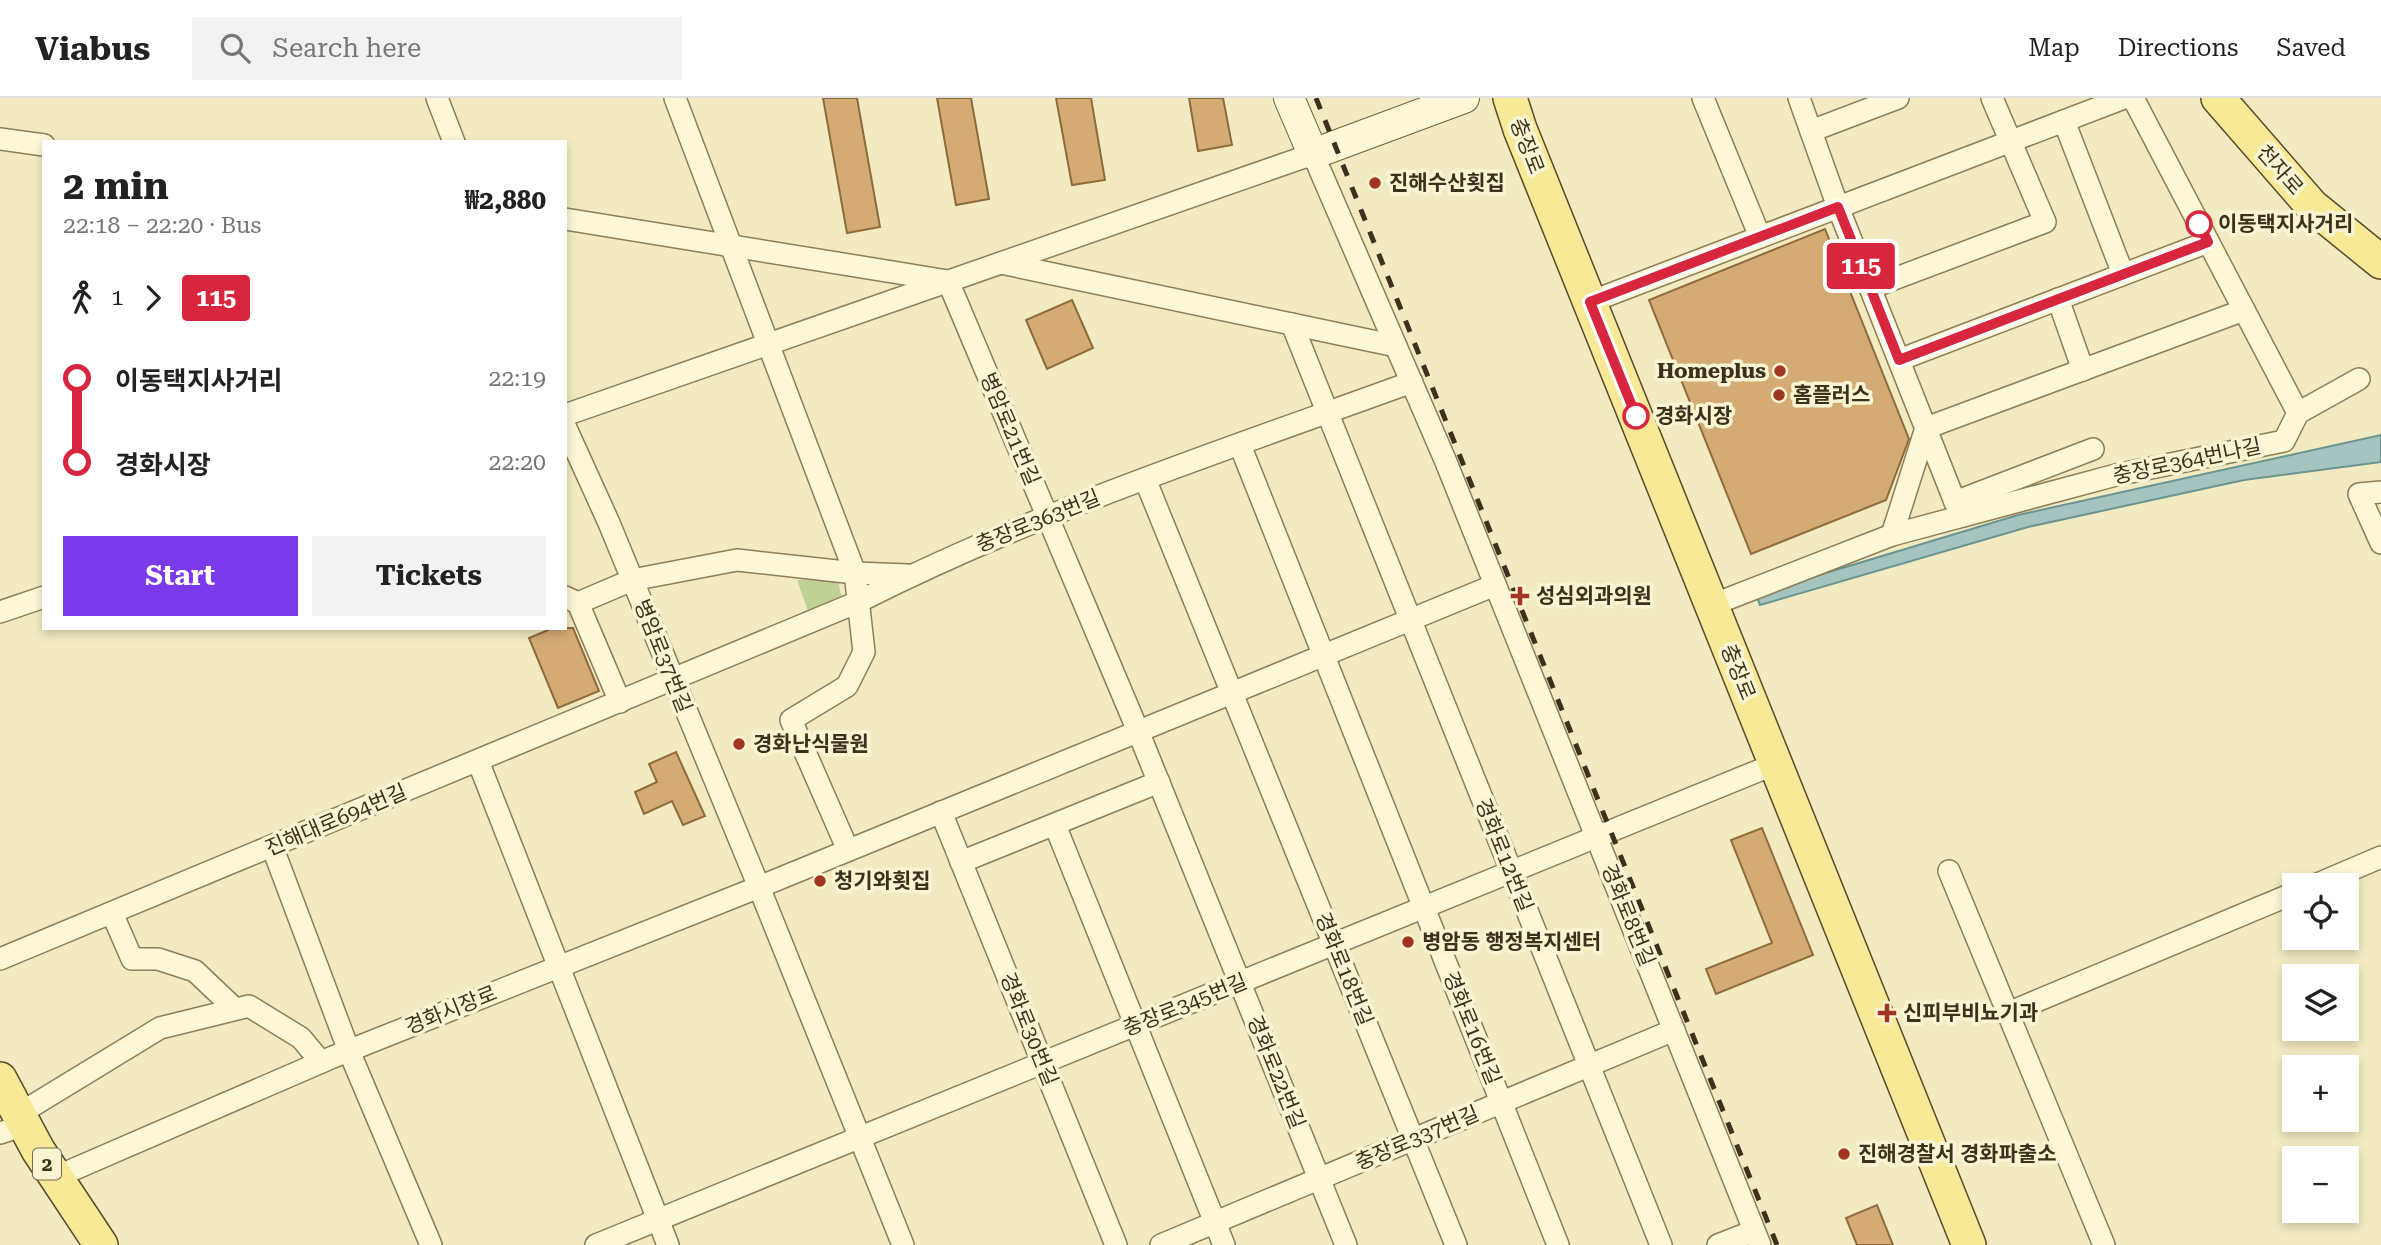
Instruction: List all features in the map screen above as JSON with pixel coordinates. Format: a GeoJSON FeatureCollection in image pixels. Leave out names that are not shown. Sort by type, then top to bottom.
{"type":"FeatureCollection","features":[{"type":"Feature","properties":{"kind":"main road","name":"충장로"},"geometry":{"type":"LineString","coordinates":[[1510,98],[1520,129],[1969,1245]]}},
{"type":"Feature","properties":{"kind":"main road","name":"천자로"},"geometry":{"type":"LineString","coordinates":[[2218,98],[2312,206],[2381,262]]}},
{"type":"Feature","properties":{"kind":"main road","name":"2"},"geometry":{"type":"LineString","coordinates":[[0,1079],[15,1124],[56,1177],[101,1245]]}},
{"type":"Feature","properties":{"kind":"street"},"geometry":{"type":"LineString","coordinates":[[438,98],[453,140]]}},
{"type":"Feature","properties":{"kind":"street"},"geometry":{"type":"LineString","coordinates":[[675,98],[855,573],[864,652],[847,686],[792,720],[848,850]]}},
{"type":"Feature","properties":{"kind":"street"},"geometry":{"type":"LineString","coordinates":[[1289,98],[1313,154]]}},
{"type":"Feature","properties":{"kind":"street"},"geometry":{"type":"LineString","coordinates":[[567,414],[1313,154],[1464,98]]}},
{"type":"Feature","properties":{"kind":"street"},"geometry":{"type":"LineString","coordinates":[[1703,98],[1760,237]]}},
{"type":"Feature","properties":{"kind":"street"},"geometry":{"type":"LineString","coordinates":[[1712,605],[1959,509],[1838,207],[1799,98]]}},
{"type":"Feature","properties":{"kind":"street"},"geometry":{"type":"LineString","coordinates":[[1811,131],[1898,98]]}},
{"type":"Feature","properties":{"kind":"street"},"geometry":{"type":"LineString","coordinates":[[1870,288],[2045,222],[1992,98]]}},
{"type":"Feature","properties":{"kind":"street"},"geometry":{"type":"LineString","coordinates":[[1590,302],[2123,98]]}},
{"type":"Feature","properties":{"kind":"street"},"geometry":{"type":"LineString","coordinates":[[2133,98],[2298,413],[2359,379]]}},
{"type":"Feature","properties":{"kind":"street"},"geometry":{"type":"LineString","coordinates":[[2064,121],[2123,274]]}},
{"type":"Feature","properties":{"kind":"street"},"geometry":{"type":"LineString","coordinates":[[0,139],[42,145]]}},
{"type":"Feature","properties":{"kind":"street","name":"경화로8번길"},"geometry":{"type":"LineString","coordinates":[[1313,154],[1412,382],[1757,1238]]}},
{"type":"Feature","properties":{"kind":"street"},"geometry":{"type":"LineString","coordinates":[[567,219],[948,281]]}},
{"type":"Feature","properties":{"kind":"street"},"geometry":{"type":"LineString","coordinates":[[1899,360],[2208,242]]}},
{"type":"Feature","properties":{"kind":"street"},"geometry":{"type":"LineString","coordinates":[[1001,263],[1396,346]]}},
{"type":"Feature","properties":{"kind":"street","name":"병암로21번길"},"geometry":{"type":"LineString","coordinates":[[948,281],[1138,731]]}},
{"type":"Feature","properties":{"kind":"street"},"geometry":{"type":"LineString","coordinates":[[2059,299],[2083,370]]}},
{"type":"Feature","properties":{"kind":"street"},"geometry":{"type":"LineString","coordinates":[[1926,428],[2244,310]]}},
{"type":"Feature","properties":{"kind":"street"},"geometry":{"type":"LineString","coordinates":[[1292,324],[1409,620]]}},
{"type":"Feature","properties":{"kind":"street","name":"충장로363번길"},"geometry":{"type":"LineString","coordinates":[[673,680],[858,602],[911,575],[1046,515],[1412,382]]}},
{"type":"Feature","properties":{"kind":"street","name":"충장로364번나길"},"geometry":{"type":"LineString","coordinates":[[1959,509],[2284,441],[2298,413]]}},
{"type":"Feature","properties":{"kind":"street"},"geometry":{"type":"LineString","coordinates":[[1892,534],[1926,428]]}},
{"type":"Feature","properties":{"kind":"street","name":"병암로37번길"},"geometry":{"type":"LineString","coordinates":[[567,431],[759,887],[902,1245]]}},
{"type":"Feature","properties":{"kind":"street"},"geometry":{"type":"LineString","coordinates":[[1240,445],[1323,656]]}},
{"type":"Feature","properties":{"kind":"street","name":"충장로364번나길"},"geometry":{"type":"LineString","coordinates":[[1959,509],[2093,449]]}},
{"type":"Feature","properties":{"kind":"street"},"geometry":{"type":"LineString","coordinates":[[1145,479],[1232,693]]}},
{"type":"Feature","properties":{"kind":"street"},"geometry":{"type":"LineString","coordinates":[[2381,492],[2359,494],[2381,543]]}},
{"type":"Feature","properties":{"kind":"street"},"geometry":{"type":"LineString","coordinates":[[620,702],[572,600],[632,580],[737,560],[855,573],[911,575]]}},
{"type":"Feature","properties":{"kind":"street","name":"경화시장로"},"geometry":{"type":"LineString","coordinates":[[56,1177],[321,1062],[759,887],[1495,585]]}},
{"type":"Feature","properties":{"kind":"street"},"geometry":{"type":"LineString","coordinates":[[0,612],[42,598]]}},
{"type":"Feature","properties":{"kind":"street","name":"경화로12번길"},"geometry":{"type":"LineString","coordinates":[[1409,620],[1661,1245]]}},
{"type":"Feature","properties":{"kind":"street","name":"경화로16번길"},"geometry":{"type":"LineString","coordinates":[[1323,656],[1558,1245]]}},
{"type":"Feature","properties":{"kind":"street","name":"진해대로694번길"},"geometry":{"type":"LineString","coordinates":[[0,959],[673,680]]}},
{"type":"Feature","properties":{"kind":"street","name":"경화로18번길"},"geometry":{"type":"LineString","coordinates":[[1232,693],[1456,1245]]}},
{"type":"Feature","properties":{"kind":"street","name":"경화로22번길"},"geometry":{"type":"LineString","coordinates":[[1138,731],[1346,1245]]}},
{"type":"Feature","properties":{"kind":"street"},"geometry":{"type":"LineString","coordinates":[[478,761],[668,1245]]}},
{"type":"Feature","properties":{"kind":"street","name":"충장로345번길"},"geometry":{"type":"LineString","coordinates":[[596,1245],[1775,764]]}},
{"type":"Feature","properties":{"kind":"street"},"geometry":{"type":"LineString","coordinates":[[961,862],[1159,782]]}},
{"type":"Feature","properties":{"kind":"street","name":"경화로30번길"},"geometry":{"type":"LineString","coordinates":[[941,812],[1114,1243]]}},
{"type":"Feature","properties":{"kind":"street"},"geometry":{"type":"LineString","coordinates":[[1055,825],[1224,1245]]}},
{"type":"Feature","properties":{"kind":"street"},"geometry":{"type":"LineString","coordinates":[[272,846],[349,1051],[431,1245]]}},
{"type":"Feature","properties":{"kind":"street"},"geometry":{"type":"LineString","coordinates":[[2343,873],[2381,857]]}},
{"type":"Feature","properties":{"kind":"street"},"geometry":{"type":"LineString","coordinates":[[1949,871],[2104,1245]]}},
{"type":"Feature","properties":{"kind":"street"},"geometry":{"type":"LineString","coordinates":[[2008,1013],[2282,898]]}},
{"type":"Feature","properties":{"kind":"street"},"geometry":{"type":"LineString","coordinates":[[111,913],[132,958],[158,959],[195,971],[234,1008]]}},
{"type":"Feature","properties":{"kind":"street"},"geometry":{"type":"LineString","coordinates":[[15,1124],[160,1028],[234,1008],[249,1006],[301,1038],[321,1062]]}},
{"type":"Feature","properties":{"kind":"street","name":"충장로337번길"},"geometry":{"type":"LineString","coordinates":[[1161,1245],[1674,1030]]}},
{"type":"Feature","properties":{"kind":"street"},"geometry":{"type":"LineString","coordinates":[[1718,1245],[1757,1238]]}},
{"type":"Feature","properties":{"kind":"green space"},"geometry":{"type":"Polygon","coordinates":[[[837,577],[842,599],[808,611],[797,580],[837,577]]]}},
{"type":"Feature","properties":{"kind":"water"},"geometry":{"type":"Polygon","coordinates":[[[2381,435],[2381,462],[2244,480],[2028,527],[1760,605],[1756,594],[2018,515],[2381,435]]]}},
{"type":"Feature","properties":{"kind":"building"},"geometry":{"type":"Polygon","coordinates":[[[823,98],[857,98],[880,227],[847,233],[823,98]]]}},
{"type":"Feature","properties":{"kind":"building"},"geometry":{"type":"Polygon","coordinates":[[[937,98],[971,98],[989,199],[956,205],[937,98]]]}},
{"type":"Feature","properties":{"kind":"building"},"geometry":{"type":"Polygon","coordinates":[[[1056,98],[1091,98],[1105,180],[1072,185],[1056,98]]]}},
{"type":"Feature","properties":{"kind":"building"},"geometry":{"type":"Polygon","coordinates":[[[1189,98],[1223,98],[1232,145],[1198,151],[1189,98]]]}},
{"type":"Feature","properties":{"kind":"building","name":"Homeplus"},"geometry":{"type":"Polygon","coordinates":[[[1825,229],[1909,439],[1886,500],[1751,554],[1649,300],[1825,229]]]}},
{"type":"Feature","properties":{"kind":"building"},"geometry":{"type":"Polygon","coordinates":[[[1072,300],[1093,348],[1047,369],[1026,320],[1072,300]]]}},
{"type":"Feature","properties":{"kind":"building"},"geometry":{"type":"Polygon","coordinates":[[[573,628],[599,691],[558,708],[529,638],[548,630],[573,628]]]}},
{"type":"Feature","properties":{"kind":"building"},"geometry":{"type":"Polygon","coordinates":[[[676,752],[705,816],[683,825],[672,801],[644,814],[635,792],[657,782],[649,764],[676,752]]]}},
{"type":"Feature","properties":{"kind":"building"},"geometry":{"type":"Polygon","coordinates":[[[1762,828],[1813,955],[1716,994],[1706,969],[1772,943],[1731,840],[1762,828]]]}},
{"type":"Feature","properties":{"kind":"building"},"geometry":{"type":"Polygon","coordinates":[[[1877,1205],[1893,1245],[1857,1245],[1846,1218],[1877,1205]]]}},
{"type":"Feature","properties":{"kind":"railway"},"geometry":{"type":"LineString","coordinates":[[1316,98],[1777,1245]]}},
{"type":"Feature","properties":{"kind":"bus line","name":"115"},"geometry":{"type":"LineString","coordinates":[[1636,416],[1590,302],[1838,207],[1899,360],[2208,242],[2199,224]]}},
{"type":"Feature","properties":{"kind":"place","name":"진해수산횟집"},"geometry":{"type":"Point","coordinates":[1375,183]}},
{"type":"Feature","properties":{"kind":"place","name":"이동택지사거리"},"geometry":{"type":"Point","coordinates":[2199,224]}},
{"type":"Feature","properties":{"kind":"place","name":"Homeplus"},"geometry":{"type":"Point","coordinates":[1780,371]}},
{"type":"Feature","properties":{"kind":"place","name":"홈플러스"},"geometry":{"type":"Point","coordinates":[1779,395]}},
{"type":"Feature","properties":{"kind":"place","name":"경화시장"},"geometry":{"type":"Point","coordinates":[1636,416]}},
{"type":"Feature","properties":{"kind":"place","name":"성심외과의원"},"geometry":{"type":"Point","coordinates":[1520,596]}},
{"type":"Feature","properties":{"kind":"place","name":"경화난식물원"},"geometry":{"type":"Point","coordinates":[739,744]}},
{"type":"Feature","properties":{"kind":"place","name":"청기와횟집"},"geometry":{"type":"Point","coordinates":[820,881]}},
{"type":"Feature","properties":{"kind":"place","name":"병암동 행정복지센터"},"geometry":{"type":"Point","coordinates":[1408,942]}},
{"type":"Feature","properties":{"kind":"place","name":"신피부비뇨기과"},"geometry":{"type":"Point","coordinates":[1887,1013]}},
{"type":"Feature","properties":{"kind":"place","name":"진해경찰서 경화파출소"},"geometry":{"type":"Point","coordinates":[1844,1154]}}]}
